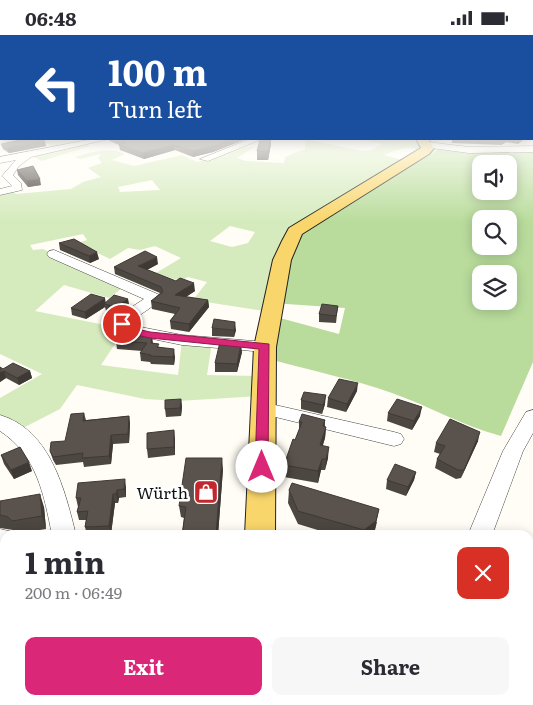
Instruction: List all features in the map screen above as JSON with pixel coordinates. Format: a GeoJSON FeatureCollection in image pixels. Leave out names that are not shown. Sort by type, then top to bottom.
{"type":"FeatureCollection","features":[{"type":"Feature","properties":{"kind":"main road"},"geometry":{"type":"LineString","coordinates":[[260,530],[265,347],[282,260],[295,231],[414,159]]}},
{"type":"Feature","properties":{"kind":"street"},"geometry":{"type":"LineString","coordinates":[[0,192],[18,188],[16,183],[7,176],[16,164],[24,159]]}},
{"type":"Feature","properties":{"kind":"street"},"geometry":{"type":"LineString","coordinates":[[3,160],[16,164]]}},
{"type":"Feature","properties":{"kind":"street"},"geometry":{"type":"LineString","coordinates":[[54,254],[155,298],[124,319],[122,324],[125,329],[174,339],[265,347]]}},
{"type":"Feature","properties":{"kind":"street"},"geometry":{"type":"LineString","coordinates":[[262,408],[394,439]]}},
{"type":"Feature","properties":{"kind":"street"},"geometry":{"type":"LineString","coordinates":[[482,530],[513,451],[533,417]]}},
{"type":"Feature","properties":{"kind":"street"},"geometry":{"type":"LineString","coordinates":[[0,422],[17,431],[32,445],[52,481],[63,530]]}},
{"type":"Feature","properties":{"kind":"green space"},"geometry":{"type":"Polygon","coordinates":[[[99,159],[114,159],[112,160],[134,166],[163,159],[191,159],[197,162],[205,159],[241,159],[284,163],[285,159],[399,159],[409,162],[271,312],[193,300],[207,282],[188,277],[180,281],[156,273],[181,258],[155,246],[140,250],[128,248],[110,259],[77,243],[87,240],[83,234],[30,245],[33,250],[43,249],[125,286],[109,298],[64,285],[35,311],[125,329],[101,365],[178,375],[182,340],[212,342],[207,375],[263,376],[262,396],[178,401],[145,399],[77,385],[60,409],[17,431],[0,422],[0,398],[42,374],[0,354],[0,192],[12,190],[16,194],[71,189],[83,182],[101,177],[88,168],[102,163],[99,159]],[[152,180],[118,187],[120,192],[160,190],[152,180]],[[230,226],[210,241],[232,247],[248,243],[255,232],[230,226]]]}},
{"type":"Feature","properties":{"kind":"green space"},"geometry":{"type":"Polygon","coordinates":[[[413,159],[472,159],[472,200],[517,200],[517,159],[533,159],[533,362],[501,436],[473,427],[406,398],[377,388],[273,360],[280,318],[339,334],[345,308],[272,303],[290,241],[413,159]]]}},
{"type":"Feature","properties":{"kind":"building"},"geometry":{"type":"Polygon","coordinates":[[[33,166],[40,179],[27,181],[17,170],[33,166]]]}},
{"type":"Feature","properties":{"kind":"building"},"geometry":{"type":"Polygon","coordinates":[[[74,239],[97,252],[89,256],[59,243],[74,239]]]}},
{"type":"Feature","properties":{"kind":"building"},"geometry":{"type":"Polygon","coordinates":[[[145,251],[157,257],[138,266],[176,281],[180,278],[194,283],[175,295],[208,300],[189,324],[170,321],[180,308],[151,301],[163,292],[161,287],[114,267],[145,251]]]}},
{"type":"Feature","properties":{"kind":"building"},"geometry":{"type":"Polygon","coordinates":[[[91,294],[105,298],[85,312],[71,308],[91,294]]]}},
{"type":"Feature","properties":{"kind":"building"},"geometry":{"type":"Polygon","coordinates":[[[114,295],[128,299],[116,307],[104,304],[114,295]]]}},
{"type":"Feature","properties":{"kind":"building"},"geometry":{"type":"Polygon","coordinates":[[[322,304],[338,306],[336,316],[319,314],[322,304]]]}},
{"type":"Feature","properties":{"kind":"building"},"geometry":{"type":"Polygon","coordinates":[[[214,319],[235,322],[234,330],[212,328],[214,319]]]}},
{"type":"Feature","properties":{"kind":"building"},"geometry":{"type":"Polygon","coordinates":[[[121,332],[152,335],[151,343],[159,344],[157,347],[174,349],[173,357],[150,356],[140,353],[147,343],[116,341],[121,332]]]}},
{"type":"Feature","properties":{"kind":"building"},"geometry":{"type":"Polygon","coordinates":[[[220,342],[241,344],[237,364],[215,363],[220,342]]]}},
{"type":"Feature","properties":{"kind":"building"},"geometry":{"type":"Polygon","coordinates":[[[13,363],[30,371],[17,378],[4,371],[0,373],[0,367],[3,369],[13,363]]]}},
{"type":"Feature","properties":{"kind":"building"},"geometry":{"type":"Polygon","coordinates":[[[339,379],[358,383],[347,404],[328,398],[339,379]]]}},
{"type":"Feature","properties":{"kind":"building"},"geometry":{"type":"Polygon","coordinates":[[[304,392],[326,395],[323,405],[301,400],[304,392]]]}},
{"type":"Feature","properties":{"kind":"building"},"geometry":{"type":"Polygon","coordinates":[[[181,399],[180,408],[165,409],[165,400],[181,399]]]}},
{"type":"Feature","properties":{"kind":"building"},"geometry":{"type":"Polygon","coordinates":[[[397,399],[422,407],[414,421],[388,413],[397,399]]]}},
{"type":"Feature","properties":{"kind":"building"},"geometry":{"type":"Polygon","coordinates":[[[84,413],[83,421],[129,416],[128,434],[111,435],[109,456],[82,458],[83,453],[53,457],[50,451],[51,442],[65,441],[71,414],[84,413]]]}},
{"type":"Feature","properties":{"kind":"building"},"geometry":{"type":"Polygon","coordinates":[[[302,414],[325,420],[323,426],[326,427],[320,445],[329,447],[326,459],[322,459],[318,471],[284,465],[293,439],[295,440],[302,422],[299,422],[302,414]]]}},
{"type":"Feature","properties":{"kind":"building"},"geometry":{"type":"Polygon","coordinates":[[[450,419],[480,432],[464,470],[458,470],[437,459],[445,446],[436,443],[450,419]]]}},
{"type":"Feature","properties":{"kind":"building"},"geometry":{"type":"Polygon","coordinates":[[[174,430],[174,447],[147,449],[147,433],[174,430]]]}},
{"type":"Feature","properties":{"kind":"building"},"geometry":{"type":"Polygon","coordinates":[[[20,447],[29,462],[11,470],[1,455],[20,447]]]}},
{"type":"Feature","properties":{"kind":"building"},"geometry":{"type":"Polygon","coordinates":[[[186,458],[222,458],[216,530],[183,530],[186,507],[179,506],[186,458]]]}},
{"type":"Feature","properties":{"kind":"building"},"geometry":{"type":"Polygon","coordinates":[[[395,464],[416,472],[408,487],[387,480],[395,464]]]}},
{"type":"Feature","properties":{"kind":"building"},"geometry":{"type":"Polygon","coordinates":[[[125,479],[124,489],[117,490],[116,494],[113,494],[109,526],[85,527],[88,511],[77,512],[81,498],[76,498],[78,483],[125,479]]]}},
{"type":"Feature","properties":{"kind":"building"},"geometry":{"type":"Polygon","coordinates":[[[292,483],[379,509],[376,521],[364,530],[298,511],[289,490],[292,483]]]}},
{"type":"Feature","properties":{"kind":"building"},"geometry":{"type":"Polygon","coordinates":[[[40,494],[42,516],[12,521],[8,517],[0,515],[0,501],[40,494]]]}},
{"type":"Feature","properties":{"kind":"place","name":"Würth"},"geometry":{"type":"Point","coordinates":[206,492]}},
{"type":"Feature","properties":{"kind":"route"},"geometry":{"type":"LineString","coordinates":[[122,324],[125,329],[150,335],[265,347],[262,467]]}}]}
